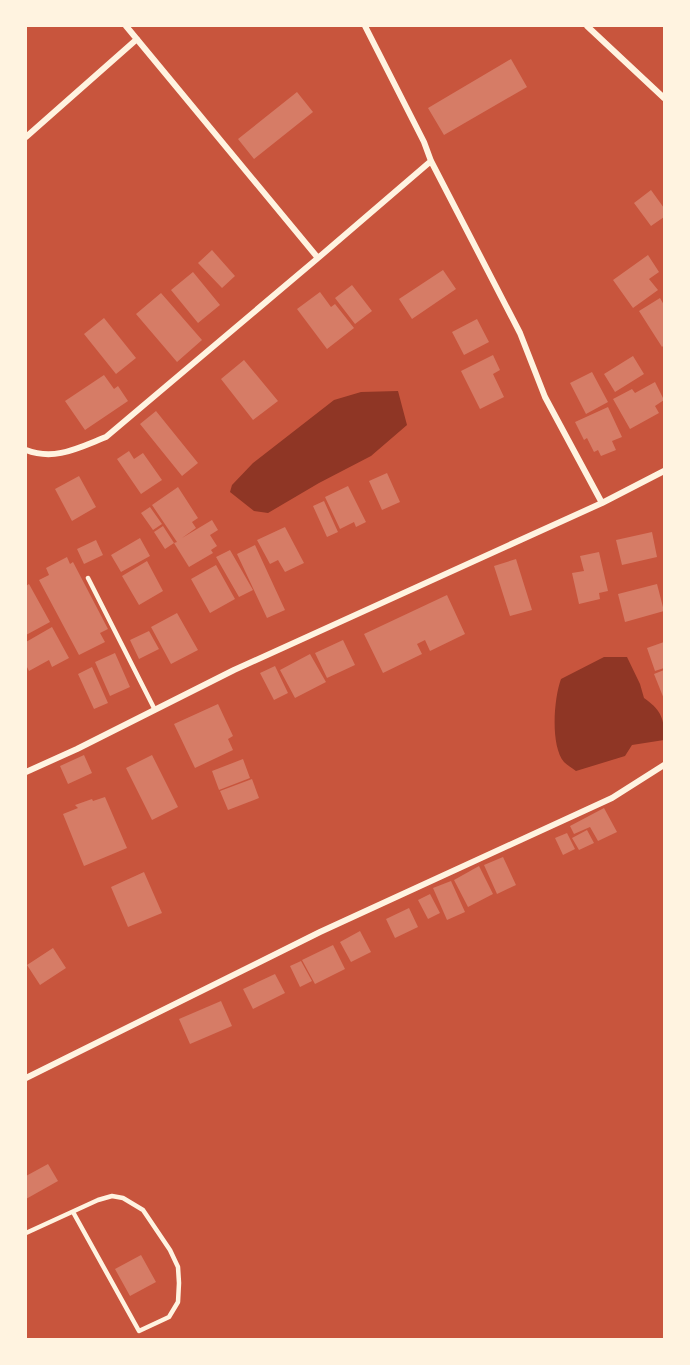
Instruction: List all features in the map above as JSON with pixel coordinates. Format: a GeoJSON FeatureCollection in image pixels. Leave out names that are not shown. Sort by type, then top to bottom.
{"type":"FeatureCollection","features":[{"type":"Feature","properties":{"kind":"street"},"geometry":{"type":"LineString","coordinates":[[126,26],[318,258]]}},
{"type":"Feature","properties":{"kind":"street"},"geometry":{"type":"LineString","coordinates":[[364,26],[520,333],[545,397],[602,503]]}},
{"type":"Feature","properties":{"kind":"street"},"geometry":{"type":"LineString","coordinates":[[587,26],[664,98]]}},
{"type":"Feature","properties":{"kind":"street"},"geometry":{"type":"LineString","coordinates":[[26,137],[137,39]]}},
{"type":"Feature","properties":{"kind":"street"},"geometry":{"type":"LineString","coordinates":[[26,450],[39,455],[62,454],[106,437],[431,161]]}},
{"type":"Feature","properties":{"kind":"street"},"geometry":{"type":"LineString","coordinates":[[26,772],[77,749],[234,670],[602,503],[664,471]]}},
{"type":"Feature","properties":{"kind":"street"},"geometry":{"type":"LineString","coordinates":[[26,1078],[320,932],[612,798],[664,765]]}},
{"type":"Feature","properties":{"kind":"lane"},"geometry":{"type":"LineString","coordinates":[[88,578],[155,710]]}},
{"type":"Feature","properties":{"kind":"lane"},"geometry":{"type":"LineString","coordinates":[[26,1233],[98,1200],[112,1196],[123,1198],[143,1210],[170,1250],[178,1267],[178,1302],[169,1317],[139,1331],[73,1212]]}},
{"type":"Feature","properties":{"kind":"shaded area"},"geometry":{"type":"Polygon","coordinates":[[[398,391],[407,425],[371,456],[268,513],[254,511],[230,492],[232,485],[253,463],[334,400],[361,392],[398,391]]]}},
{"type":"Feature","properties":{"kind":"shaded area"},"geometry":{"type":"Polygon","coordinates":[[[604,657],[627,657],[644,698],[661,716],[664,740],[632,745],[625,756],[576,771],[564,762],[557,745],[555,709],[559,687],[561,679],[604,657]]]}},
{"type":"Feature","properties":{"kind":"building"},"geometry":{"type":"Polygon","coordinates":[[[511,59],[527,87],[444,135],[428,108],[511,59]]]}},
{"type":"Feature","properties":{"kind":"building"},"geometry":{"type":"Polygon","coordinates":[[[297,92],[313,112],[254,159],[238,139],[297,92]]]}},
{"type":"Feature","properties":{"kind":"building"},"geometry":{"type":"Polygon","coordinates":[[[651,190],[664,208],[664,217],[651,226],[634,203],[651,190]]]}},
{"type":"Feature","properties":{"kind":"building"},"geometry":{"type":"Polygon","coordinates":[[[212,250],[235,276],[222,288],[198,263],[212,250]]]}},
{"type":"Feature","properties":{"kind":"building"},"geometry":{"type":"Polygon","coordinates":[[[648,255],[659,272],[649,279],[658,290],[633,308],[613,280],[648,255]]]}},
{"type":"Feature","properties":{"kind":"building"},"geometry":{"type":"Polygon","coordinates":[[[443,270],[456,289],[412,319],[399,299],[443,270]]]}},
{"type":"Feature","properties":{"kind":"building"},"geometry":{"type":"Polygon","coordinates":[[[193,272],[220,305],[198,323],[171,290],[193,272]]]}},
{"type":"Feature","properties":{"kind":"building"},"geometry":{"type":"Polygon","coordinates":[[[352,285],[372,311],[355,324],[335,298],[352,285]]]}},
{"type":"Feature","properties":{"kind":"building"},"geometry":{"type":"Polygon","coordinates":[[[320,292],[331,307],[335,304],[354,328],[327,349],[297,309],[320,292]]]}},
{"type":"Feature","properties":{"kind":"building"},"geometry":{"type":"Polygon","coordinates":[[[161,293],[202,340],[177,362],[136,314],[161,293]]]}},
{"type":"Feature","properties":{"kind":"building"},"geometry":{"type":"Polygon","coordinates":[[[660,298],[664,305],[664,345],[662,347],[639,311],[660,298]]]}},
{"type":"Feature","properties":{"kind":"building"},"geometry":{"type":"Polygon","coordinates":[[[104,318],[136,358],[116,374],[84,334],[104,318]]]}},
{"type":"Feature","properties":{"kind":"building"},"geometry":{"type":"Polygon","coordinates":[[[477,319],[489,342],[464,355],[452,332],[477,319]]]}},
{"type":"Feature","properties":{"kind":"building"},"geometry":{"type":"Polygon","coordinates":[[[493,355],[500,370],[493,374],[504,397],[480,409],[461,371],[493,355]]]}},
{"type":"Feature","properties":{"kind":"building"},"geometry":{"type":"Polygon","coordinates":[[[633,356],[644,374],[615,392],[604,374],[633,356]]]}},
{"type":"Feature","properties":{"kind":"building"},"geometry":{"type":"Polygon","coordinates":[[[244,360],[278,401],[253,420],[221,379],[244,360]]]}},
{"type":"Feature","properties":{"kind":"building"},"geometry":{"type":"Polygon","coordinates":[[[592,372],[608,402],[586,414],[570,383],[592,372]]]}},
{"type":"Feature","properties":{"kind":"building"},"geometry":{"type":"Polygon","coordinates":[[[104,375],[114,389],[118,386],[128,401],[85,430],[65,401],[104,375]]]}},
{"type":"Feature","properties":{"kind":"building"},"geometry":{"type":"Polygon","coordinates":[[[655,382],[664,400],[655,406],[659,413],[630,429],[613,399],[632,389],[635,393],[655,382]]]}},
{"type":"Feature","properties":{"kind":"building"},"geometry":{"type":"Polygon","coordinates":[[[608,407],[622,437],[612,441],[616,450],[601,456],[598,450],[594,452],[587,438],[584,440],[575,422],[608,407]]]}},
{"type":"Feature","properties":{"kind":"building"},"geometry":{"type":"Polygon","coordinates":[[[156,411],[198,463],[182,476],[140,424],[156,411]]]}},
{"type":"Feature","properties":{"kind":"building"},"geometry":{"type":"Polygon","coordinates":[[[129,451],[134,459],[143,453],[162,480],[141,494],[117,459],[129,451]]]}},
{"type":"Feature","properties":{"kind":"building"},"geometry":{"type":"Polygon","coordinates":[[[387,473],[400,502],[382,510],[369,481],[387,473]]]}},
{"type":"Feature","properties":{"kind":"building"},"geometry":{"type":"Polygon","coordinates":[[[79,476],[96,507],[72,521],[55,489],[79,476]]]}},
{"type":"Feature","properties":{"kind":"building"},"geometry":{"type":"Polygon","coordinates":[[[348,486],[366,522],[356,527],[354,522],[340,529],[325,497],[348,486]]]}},
{"type":"Feature","properties":{"kind":"building"},"geometry":{"type":"Polygon","coordinates":[[[178,487],[198,518],[192,522],[196,528],[182,538],[212,520],[218,530],[210,535],[217,546],[211,550],[213,553],[189,567],[174,543],[177,542],[152,505],[178,487]]]}},
{"type":"Feature","properties":{"kind":"building"},"geometry":{"type":"Polygon","coordinates":[[[324,501],[338,532],[327,537],[313,506],[324,501]]]}},
{"type":"Feature","properties":{"kind":"building"},"geometry":{"type":"Polygon","coordinates":[[[150,507],[162,524],[153,530],[141,513],[150,507]]]}},
{"type":"Feature","properties":{"kind":"building"},"geometry":{"type":"Polygon","coordinates":[[[163,526],[174,543],[165,549],[154,532],[163,526]]]}},
{"type":"Feature","properties":{"kind":"building"},"geometry":{"type":"Polygon","coordinates":[[[285,527],[304,563],[285,572],[278,560],[270,564],[257,540],[285,527]]]}},
{"type":"Feature","properties":{"kind":"building"},"geometry":{"type":"Polygon","coordinates":[[[652,532],[657,557],[622,565],[616,540],[652,532]]]}},
{"type":"Feature","properties":{"kind":"building"},"geometry":{"type":"Polygon","coordinates":[[[140,538],[150,556],[121,572],[111,555],[140,538]]]}},
{"type":"Feature","properties":{"kind":"building"},"geometry":{"type":"Polygon","coordinates":[[[96,540],[103,555],[84,564],[77,549],[96,540]]]}},
{"type":"Feature","properties":{"kind":"building"},"geometry":{"type":"Polygon","coordinates":[[[255,545],[285,610],[267,618],[237,554],[255,545]]]}},
{"type":"Feature","properties":{"kind":"building"},"geometry":{"type":"Polygon","coordinates":[[[230,550],[253,590],[239,597],[216,557],[230,550]]]}},
{"type":"Feature","properties":{"kind":"building"},"geometry":{"type":"Polygon","coordinates":[[[599,552],[608,591],[599,593],[600,599],[579,604],[572,573],[584,571],[580,556],[599,552]]]}},
{"type":"Feature","properties":{"kind":"building"},"geometry":{"type":"Polygon","coordinates":[[[67,557],[70,564],[73,562],[108,629],[100,633],[105,642],[79,655],[39,580],[49,575],[46,568],[67,557]]]}},
{"type":"Feature","properties":{"kind":"building"},"geometry":{"type":"Polygon","coordinates":[[[516,559],[532,610],[510,616],[494,566],[516,559]]]}},
{"type":"Feature","properties":{"kind":"building"},"geometry":{"type":"Polygon","coordinates":[[[147,561],[163,591],[139,605],[122,576],[147,561]]]}},
{"type":"Feature","properties":{"kind":"building"},"geometry":{"type":"Polygon","coordinates":[[[216,565],[235,599],[210,613],[191,579],[216,565]]]}},
{"type":"Feature","properties":{"kind":"building"},"geometry":{"type":"Polygon","coordinates":[[[29,584],[50,622],[26,635],[26,586],[29,584]]]}},
{"type":"Feature","properties":{"kind":"building"},"geometry":{"type":"Polygon","coordinates":[[[657,584],[664,611],[625,622],[618,594],[657,584]]]}},
{"type":"Feature","properties":{"kind":"building"},"geometry":{"type":"Polygon","coordinates":[[[447,595],[465,634],[430,651],[425,640],[417,644],[422,654],[383,673],[364,634],[447,595]]]}},
{"type":"Feature","properties":{"kind":"building"},"geometry":{"type":"Polygon","coordinates":[[[177,613],[198,650],[171,664],[151,627],[177,613]]]}},
{"type":"Feature","properties":{"kind":"building"},"geometry":{"type":"Polygon","coordinates":[[[52,627],[69,658],[52,667],[49,660],[29,671],[26,665],[26,642],[52,627]]]}},
{"type":"Feature","properties":{"kind":"building"},"geometry":{"type":"Polygon","coordinates":[[[149,631],[159,649],[139,659],[130,640],[149,631]]]}},
{"type":"Feature","properties":{"kind":"building"},"geometry":{"type":"Polygon","coordinates":[[[343,640],[355,665],[327,678],[315,653],[343,640]]]}},
{"type":"Feature","properties":{"kind":"building"},"geometry":{"type":"Polygon","coordinates":[[[664,642],[664,668],[655,671],[647,648],[664,642]]]}},
{"type":"Feature","properties":{"kind":"building"},"geometry":{"type":"Polygon","coordinates":[[[115,653],[130,687],[110,696],[95,662],[115,653]]]}},
{"type":"Feature","properties":{"kind":"building"},"geometry":{"type":"Polygon","coordinates":[[[310,654],[326,682],[295,698],[280,670],[310,654]]]}},
{"type":"Feature","properties":{"kind":"building"},"geometry":{"type":"Polygon","coordinates":[[[275,666],[288,693],[274,700],[260,673],[275,666]]]}},
{"type":"Feature","properties":{"kind":"building"},"geometry":{"type":"Polygon","coordinates":[[[92,667],[108,703],[94,709],[78,674],[92,667]]]}},
{"type":"Feature","properties":{"kind":"building"},"geometry":{"type":"Polygon","coordinates":[[[664,670],[664,699],[654,674],[664,670]]]}},
{"type":"Feature","properties":{"kind":"building"},"geometry":{"type":"Polygon","coordinates":[[[218,704],[233,736],[228,739],[233,750],[195,768],[174,724],[218,704]]]}},
{"type":"Feature","properties":{"kind":"building"},"geometry":{"type":"Polygon","coordinates":[[[84,755],[92,773],[68,784],[60,766],[84,755]]]}},
{"type":"Feature","properties":{"kind":"building"},"geometry":{"type":"Polygon","coordinates":[[[152,755],[178,807],[152,820],[126,768],[152,755]]]}},
{"type":"Feature","properties":{"kind":"building"},"geometry":{"type":"Polygon","coordinates":[[[243,759],[250,778],[219,790],[212,771],[243,759]]]}},
{"type":"Feature","properties":{"kind":"building"},"geometry":{"type":"Polygon","coordinates":[[[252,779],[259,798],[228,810],[220,791],[252,779]]]}},
{"type":"Feature","properties":{"kind":"building"},"geometry":{"type":"Polygon","coordinates":[[[105,797],[127,848],[84,866],[63,814],[78,808],[75,805],[105,797]]]}},
{"type":"Feature","properties":{"kind":"building"},"geometry":{"type":"Polygon","coordinates":[[[604,808],[617,832],[598,841],[590,827],[574,834],[570,826],[604,808]]]}},
{"type":"Feature","properties":{"kind":"building"},"geometry":{"type":"Polygon","coordinates":[[[587,830],[594,843],[579,850],[572,838],[587,830]]]}},
{"type":"Feature","properties":{"kind":"building"},"geometry":{"type":"Polygon","coordinates":[[[567,833],[575,849],[563,855],[555,838],[567,833]]]}},
{"type":"Feature","properties":{"kind":"building"},"geometry":{"type":"Polygon","coordinates":[[[503,857],[516,885],[497,894],[484,865],[503,857]]]}},
{"type":"Feature","properties":{"kind":"building"},"geometry":{"type":"Polygon","coordinates":[[[479,866],[493,894],[468,907],[454,880],[479,866]]]}},
{"type":"Feature","properties":{"kind":"building"},"geometry":{"type":"Polygon","coordinates":[[[144,872],[162,913],[128,927],[111,887],[144,872]]]}},
{"type":"Feature","properties":{"kind":"building"},"geometry":{"type":"Polygon","coordinates":[[[451,881],[465,912],[447,920],[433,888],[451,881]]]}},
{"type":"Feature","properties":{"kind":"building"},"geometry":{"type":"Polygon","coordinates":[[[430,894],[440,913],[428,919],[418,900],[430,894]]]}},
{"type":"Feature","properties":{"kind":"building"},"geometry":{"type":"Polygon","coordinates":[[[409,908],[418,927],[395,938],[386,919],[409,908]]]}},
{"type":"Feature","properties":{"kind":"building"},"geometry":{"type":"Polygon","coordinates":[[[360,931],[371,952],[351,962],[340,942],[360,931]]]}},
{"type":"Feature","properties":{"kind":"building"},"geometry":{"type":"Polygon","coordinates":[[[333,945],[345,969],[315,984],[302,960],[333,945]]]}},
{"type":"Feature","properties":{"kind":"building"},"geometry":{"type":"Polygon","coordinates":[[[53,948],[66,968],[40,985],[27,965],[53,948]]]}},
{"type":"Feature","properties":{"kind":"building"},"geometry":{"type":"Polygon","coordinates":[[[301,961],[312,981],[300,987],[290,966],[301,961]]]}},
{"type":"Feature","properties":{"kind":"building"},"geometry":{"type":"Polygon","coordinates":[[[275,974],[285,993],[253,1009],[243,989],[275,974]]]}},
{"type":"Feature","properties":{"kind":"building"},"geometry":{"type":"Polygon","coordinates":[[[221,1001],[232,1026],[190,1044],[179,1019],[221,1001]]]}},
{"type":"Feature","properties":{"kind":"building"},"geometry":{"type":"Polygon","coordinates":[[[48,1164],[58,1181],[26,1199],[26,1176],[48,1164]]]}},
{"type":"Feature","properties":{"kind":"building"},"geometry":{"type":"Polygon","coordinates":[[[141,1255],[156,1282],[130,1296],[115,1269],[141,1255]]]}}]}
